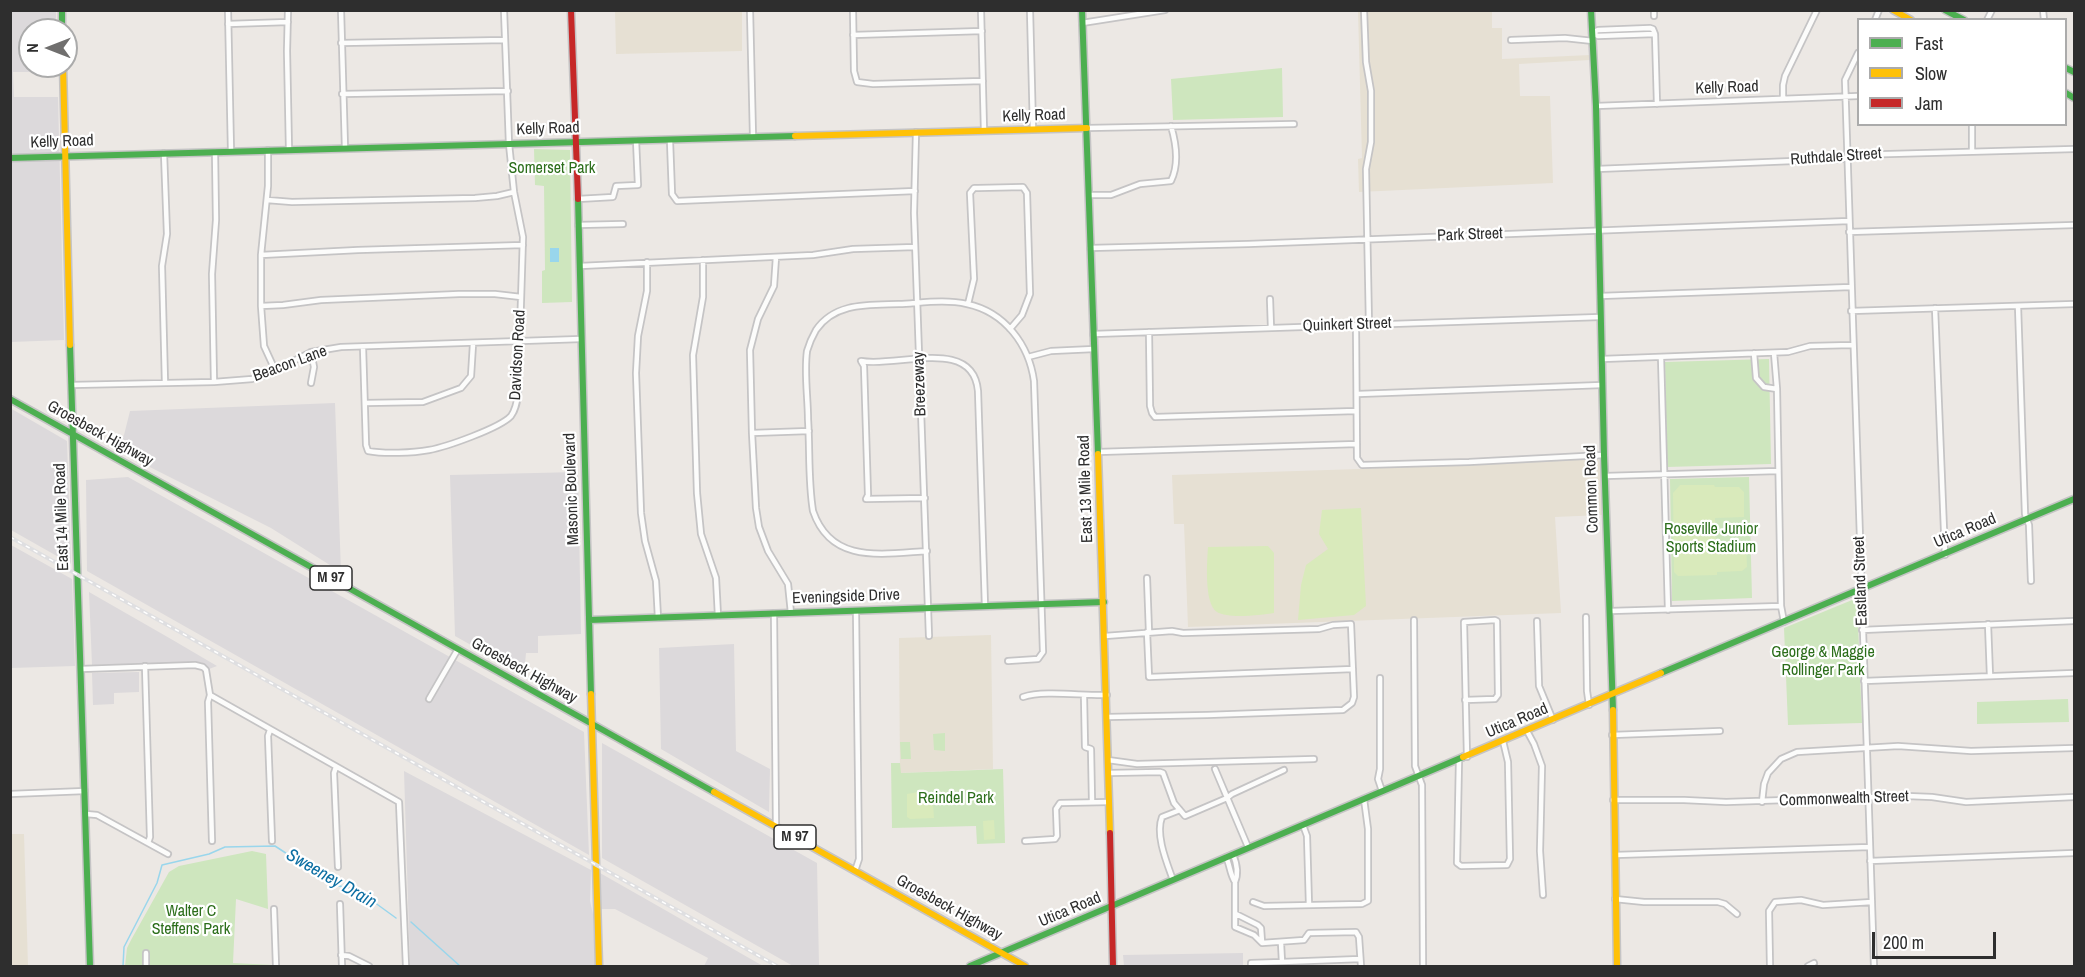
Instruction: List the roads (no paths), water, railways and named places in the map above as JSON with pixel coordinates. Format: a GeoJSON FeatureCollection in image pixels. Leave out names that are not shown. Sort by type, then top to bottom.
{"type":"FeatureCollection","features":[{"type":"Feature","properties":{"kind":"main road","name":"Masonic Boulevard"},"geometry":{"type":"LineString","coordinates":[[571,10],[599,966]]}},
{"type":"Feature","properties":{"kind":"main road","name":"East 13 Mile Road"},"geometry":{"type":"LineString","coordinates":[[1082,10],[1104,602],[1113,966]]}},
{"type":"Feature","properties":{"kind":"main road","name":"Common Road"},"geometry":{"type":"LineString","coordinates":[[1592,10],[1613,695],[1617,966]]}},
{"type":"Feature","properties":{"kind":"main road"},"geometry":{"type":"LineString","coordinates":[[1893,10],[1907,18]]}},
{"type":"Feature","properties":{"kind":"main road"},"geometry":{"type":"LineString","coordinates":[[1945,10],[1960,18]]}},
{"type":"Feature","properties":{"kind":"main road","name":"East 14 Mile Road"},"geometry":{"type":"LineString","coordinates":[[63,78],[72,434],[90,966]]}},
{"type":"Feature","properties":{"kind":"main road","name":"Kelly Road"},"geometry":{"type":"LineString","coordinates":[[10,158],[1087,128]]}},
{"type":"Feature","properties":{"kind":"main road","name":"Groesbeck Highway"},"geometry":{"type":"LineString","coordinates":[[10,399],[1026,966]]}},
{"type":"Feature","properties":{"kind":"main road","name":"Utica Road"},"geometry":{"type":"LineString","coordinates":[[970,966],[2074,499]]}},
{"type":"Feature","properties":{"kind":"main road","name":"Eveningside Drive"},"geometry":{"type":"LineString","coordinates":[[589,620],[1104,602]]}},
{"type":"Feature","properties":{"kind":"street"},"geometry":{"type":"LineString","coordinates":[[228,10],[231,151]]}},
{"type":"Feature","properties":{"kind":"street"},"geometry":{"type":"LineString","coordinates":[[288,10],[289,150]]}},
{"type":"Feature","properties":{"kind":"street"},"geometry":{"type":"LineString","coordinates":[[341,10],[345,148]]}},
{"type":"Feature","properties":{"kind":"street","name":"Davidson Road"},"geometry":{"type":"LineString","coordinates":[[365,403],[366,445],[368,451],[380,452],[431,449],[488,429],[509,418],[517,402],[523,245],[509,144],[504,10]]}},
{"type":"Feature","properties":{"kind":"street"},"geometry":{"type":"LineString","coordinates":[[750,10],[753,137]]}},
{"type":"Feature","properties":{"kind":"street"},"geometry":{"type":"LineString","coordinates":[[853,10],[854,71],[857,82],[873,84],[983,81]]}},
{"type":"Feature","properties":{"kind":"street"},"geometry":{"type":"LineString","coordinates":[[981,10],[984,131]]}},
{"type":"Feature","properties":{"kind":"street"},"geometry":{"type":"LineString","coordinates":[[1030,10],[1033,129]]}},
{"type":"Feature","properties":{"kind":"street"},"geometry":{"type":"LineString","coordinates":[[1082,22],[1165,10]]}},
{"type":"Feature","properties":{"kind":"street"},"geometry":{"type":"LineString","coordinates":[[1364,10],[1366,62],[1371,91],[1371,142],[1366,169],[1369,325]]}},
{"type":"Feature","properties":{"kind":"street"},"geometry":{"type":"LineString","coordinates":[[1783,99],[1784,81],[1817,10]]}},
{"type":"Feature","properties":{"kind":"street"},"geometry":{"type":"LineString","coordinates":[[228,24],[288,22]]}},
{"type":"Feature","properties":{"kind":"street"},"geometry":{"type":"LineString","coordinates":[[853,35],[982,31]]}},
{"type":"Feature","properties":{"kind":"street"},"geometry":{"type":"LineString","coordinates":[[1592,33],[1598,36],[1655,34],[1657,104]]}},
{"type":"Feature","properties":{"kind":"street"},"geometry":{"type":"LineString","coordinates":[[1511,40],[1565,38],[1593,41]]}},
{"type":"Feature","properties":{"kind":"street"},"geometry":{"type":"LineString","coordinates":[[341,43],[506,40]]}},
{"type":"Feature","properties":{"kind":"street"},"geometry":{"type":"LineString","coordinates":[[1849,221],[1845,80],[1857,55]]}},
{"type":"Feature","properties":{"kind":"street"},"geometry":{"type":"LineString","coordinates":[[342,94],[508,91]]}},
{"type":"Feature","properties":{"kind":"street","name":"Kelly Road"},"geometry":{"type":"LineString","coordinates":[[1596,106],[1857,96]]}},
{"type":"Feature","properties":{"kind":"street"},"geometry":{"type":"LineString","coordinates":[[1087,128],[1294,124]]}},
{"type":"Feature","properties":{"kind":"street"},"geometry":{"type":"LineString","coordinates":[[1089,195],[1111,195],[1136,184],[1171,181],[1175,163],[1174,141],[1170,126]]}},
{"type":"Feature","properties":{"kind":"street"},"geometry":{"type":"LineString","coordinates":[[1972,126],[1972,151]]}},
{"type":"Feature","properties":{"kind":"street","name":"Breezeway"},"geometry":{"type":"LineString","coordinates":[[916,132],[915,247],[927,551],[928,636]]}},
{"type":"Feature","properties":{"kind":"street"},"geometry":{"type":"LineString","coordinates":[[578,199],[613,197],[616,186],[638,185],[636,140]]}},
{"type":"Feature","properties":{"kind":"street"},"geometry":{"type":"LineString","coordinates":[[670,141],[674,200],[915,191]]}},
{"type":"Feature","properties":{"kind":"street","name":"Ruthdale Street"},"geometry":{"type":"LineString","coordinates":[[1597,169],[1842,159],[1853,154],[2074,149]]}},
{"type":"Feature","properties":{"kind":"street"},"geometry":{"type":"LineString","coordinates":[[268,150],[267,200],[261,255],[261,306],[264,346],[275,370]]}},
{"type":"Feature","properties":{"kind":"street"},"geometry":{"type":"LineString","coordinates":[[214,382],[212,274],[216,220],[215,152]]}},
{"type":"Feature","properties":{"kind":"street"},"geometry":{"type":"LineString","coordinates":[[164,153],[166,234],[162,266],[165,383]]}},
{"type":"Feature","properties":{"kind":"street"},"geometry":{"type":"LineString","coordinates":[[968,304],[974,279],[970,196],[972,190],[1021,186],[1027,193],[1030,294],[1023,315],[1010,328]]}},
{"type":"Feature","properties":{"kind":"street"},"geometry":{"type":"LineString","coordinates":[[267,200],[292,202],[482,197],[514,192]]}},
{"type":"Feature","properties":{"kind":"street","name":"Park Street"},"geometry":{"type":"LineString","coordinates":[[1090,248],[1368,240],[1849,221]]}},
{"type":"Feature","properties":{"kind":"street","name":"Eastland Street"},"geometry":{"type":"LineString","coordinates":[[1849,221],[1874,966]]}},
{"type":"Feature","properties":{"kind":"street"},"geometry":{"type":"LineString","coordinates":[[578,225],[623,224]]}},
{"type":"Feature","properties":{"kind":"street"},"geometry":{"type":"LineString","coordinates":[[1850,232],[2074,225]]}},
{"type":"Feature","properties":{"kind":"street"},"geometry":{"type":"LineString","coordinates":[[261,255],[523,245]]}},
{"type":"Feature","properties":{"kind":"street"},"geometry":{"type":"LineString","coordinates":[[580,266],[776,257],[825,254],[853,249],[915,247]]}},
{"type":"Feature","properties":{"kind":"street"},"geometry":{"type":"LineString","coordinates":[[776,257],[774,286],[758,319],[750,350],[752,433],[759,527],[768,551],[788,584],[790,613]]}},
{"type":"Feature","properties":{"kind":"street"},"geometry":{"type":"LineString","coordinates":[[704,260],[703,297],[693,355],[697,493],[701,534],[716,578],[718,616]]}},
{"type":"Feature","properties":{"kind":"street"},"geometry":{"type":"LineString","coordinates":[[647,262],[646,291],[637,345],[637,385],[641,513],[645,541],[656,580],[658,618]]}},
{"type":"Feature","properties":{"kind":"street"},"geometry":{"type":"LineString","coordinates":[[1600,296],[1851,288]]}},
{"type":"Feature","properties":{"kind":"street"},"geometry":{"type":"LineString","coordinates":[[261,306],[310,300],[459,294],[521,297]]}},
{"type":"Feature","properties":{"kind":"street"},"geometry":{"type":"LineString","coordinates":[[1270,299],[1271,328]]}},
{"type":"Feature","properties":{"kind":"street"},"geometry":{"type":"LineString","coordinates":[[927,551],[864,553],[851,551],[835,544],[820,528],[813,510],[808,349],[817,329],[834,313],[856,306],[953,302],[968,304],[991,313],[1010,328],[1029,357],[1034,381],[1043,652],[1042,657],[1036,660],[1008,661]]}},
{"type":"Feature","properties":{"kind":"street"},"geometry":{"type":"LineString","coordinates":[[1851,311],[2074,304]]}},
{"type":"Feature","properties":{"kind":"street"},"geometry":{"type":"LineString","coordinates":[[2018,306],[2025,514],[2029,525],[2031,581]]}},
{"type":"Feature","properties":{"kind":"street"},"geometry":{"type":"LineString","coordinates":[[1935,308],[1945,555]]}},
{"type":"Feature","properties":{"kind":"street","name":"Quinkert Street"},"geometry":{"type":"LineString","coordinates":[[1093,334],[1600,317]]}},
{"type":"Feature","properties":{"kind":"street"},"geometry":{"type":"LineString","coordinates":[[1356,325],[1357,458],[1360,463],[1365,465],[1469,462],[1604,455]]}},
{"type":"Feature","properties":{"kind":"street"},"geometry":{"type":"LineString","coordinates":[[1149,332],[1150,406],[1155,417],[1356,411]]}},
{"type":"Feature","properties":{"kind":"street","name":"Beacon Lane"},"geometry":{"type":"LineString","coordinates":[[71,385],[252,379],[311,352],[329,348],[581,339]]}},
{"type":"Feature","properties":{"kind":"street"},"geometry":{"type":"LineString","coordinates":[[363,347],[365,403],[423,402],[461,388],[468,382],[473,369],[473,344]]}},
{"type":"Feature","properties":{"kind":"street"},"geometry":{"type":"LineString","coordinates":[[1602,359],[1774,353],[1791,352],[1810,346],[1852,345]]}},
{"type":"Feature","properties":{"kind":"street"},"geometry":{"type":"LineString","coordinates":[[1029,357],[1051,351],[1094,349]]}},
{"type":"Feature","properties":{"kind":"street"},"geometry":{"type":"LineString","coordinates":[[311,352],[314,367],[312,383]]}},
{"type":"Feature","properties":{"kind":"street"},"geometry":{"type":"LineString","coordinates":[[1774,353],[1777,389],[1781,606],[1784,622]]}},
{"type":"Feature","properties":{"kind":"street"},"geometry":{"type":"LineString","coordinates":[[1754,354],[1755,378],[1764,387],[1777,389]]}},
{"type":"Feature","properties":{"kind":"street"},"geometry":{"type":"LineString","coordinates":[[1661,357],[1668,610]]}},
{"type":"Feature","properties":{"kind":"street"},"geometry":{"type":"LineString","coordinates":[[925,498],[866,499],[868,495],[864,366],[861,362],[955,360],[969,367],[975,378],[978,391],[985,606]]}},
{"type":"Feature","properties":{"kind":"street"},"geometry":{"type":"LineString","coordinates":[[1358,394],[1602,385]]}},
{"type":"Feature","properties":{"kind":"street"},"geometry":{"type":"LineString","coordinates":[[752,433],[809,431]]}},
{"type":"Feature","properties":{"kind":"street"},"geometry":{"type":"LineString","coordinates":[[1098,452],[1357,444]]}},
{"type":"Feature","properties":{"kind":"street"},"geometry":{"type":"LineString","coordinates":[[1605,476],[1778,471]]}},
{"type":"Feature","properties":{"kind":"street"},"geometry":{"type":"LineString","coordinates":[[1147,578],[1149,677],[1353,669]]}},
{"type":"Feature","properties":{"kind":"street"},"geometry":{"type":"LineString","coordinates":[[1610,611],[1781,606]]}},
{"type":"Feature","properties":{"kind":"street"},"geometry":{"type":"LineString","coordinates":[[855,871],[859,859],[856,610]]}},
{"type":"Feature","properties":{"kind":"street"},"geometry":{"type":"LineString","coordinates":[[774,614],[776,827]]}},
{"type":"Feature","properties":{"kind":"street"},"geometry":{"type":"LineString","coordinates":[[1586,617],[1589,705]]}},
{"type":"Feature","properties":{"kind":"street"},"geometry":{"type":"LineString","coordinates":[[1414,620],[1415,766],[1422,785],[1423,966]]}},
{"type":"Feature","properties":{"kind":"street"},"geometry":{"type":"LineString","coordinates":[[1465,700],[1495,699],[1498,695],[1497,621],[1495,620],[1464,622],[1465,700],[1467,757]]}},
{"type":"Feature","properties":{"kind":"street"},"geometry":{"type":"LineString","coordinates":[[1537,621],[1539,686],[1553,720]]}},
{"type":"Feature","properties":{"kind":"street"},"geometry":{"type":"LineString","coordinates":[[1862,630],[2074,621]]}},
{"type":"Feature","properties":{"kind":"street"},"geometry":{"type":"LineString","coordinates":[[1105,636],[1148,632],[1319,629],[1351,624],[1353,669],[1353,700],[1344,710],[1107,717]]}},
{"type":"Feature","properties":{"kind":"street"},"geometry":{"type":"LineString","coordinates":[[1988,624],[1990,676]]}},
{"type":"Feature","properties":{"kind":"street"},"geometry":{"type":"LineString","coordinates":[[429,699],[458,649]]}},
{"type":"Feature","properties":{"kind":"street"},"geometry":{"type":"LineString","coordinates":[[81,669],[195,665],[205,668],[210,695],[208,702],[212,841]]}},
{"type":"Feature","properties":{"kind":"street"},"geometry":{"type":"LineString","coordinates":[[145,666],[150,837],[148,843]]}},
{"type":"Feature","properties":{"kind":"street"},"geometry":{"type":"LineString","coordinates":[[1864,681],[2074,673]]}},
{"type":"Feature","properties":{"kind":"street"},"geometry":{"type":"LineString","coordinates":[[1380,678],[1380,769],[1378,777],[1382,791]]}},
{"type":"Feature","properties":{"kind":"street"},"geometry":{"type":"LineString","coordinates":[[1023,697],[1069,694],[1107,695]]}},
{"type":"Feature","properties":{"kind":"street"},"geometry":{"type":"LineString","coordinates":[[210,695],[399,802],[405,966]]}},
{"type":"Feature","properties":{"kind":"street"},"geometry":{"type":"LineString","coordinates":[[1084,696],[1085,747],[1091,749],[1092,801]]}},
{"type":"Feature","properties":{"kind":"street"},"geometry":{"type":"LineString","coordinates":[[270,730],[268,736],[272,841]]}},
{"type":"Feature","properties":{"kind":"street"},"geometry":{"type":"LineString","coordinates":[[1527,731],[1542,766],[1540,851],[1543,895]]}},
{"type":"Feature","properties":{"kind":"street"},"geometry":{"type":"LineString","coordinates":[[1612,735],[1720,731]]}},
{"type":"Feature","properties":{"kind":"street"},"geometry":{"type":"LineString","coordinates":[[1459,760],[1457,863],[1461,866],[1507,865],[1510,860],[1509,770],[1503,741]]}},
{"type":"Feature","properties":{"kind":"street"},"geometry":{"type":"LineString","coordinates":[[1762,802],[1766,778],[1774,765],[1787,755],[1802,751],[1920,746],[1971,752],[2074,748]]}},
{"type":"Feature","properties":{"kind":"street"},"geometry":{"type":"LineString","coordinates":[[1108,760],[1137,764],[1314,759]]}},
{"type":"Feature","properties":{"kind":"street"},"geometry":{"type":"LineString","coordinates":[[336,767],[334,773],[338,867]]}},
{"type":"Feature","properties":{"kind":"street"},"geometry":{"type":"LineString","coordinates":[[1215,769],[1248,848]]}},
{"type":"Feature","properties":{"kind":"street"},"geometry":{"type":"LineString","coordinates":[[1109,773],[1162,773],[1174,803],[1185,816],[1284,770]]}},
{"type":"Feature","properties":{"kind":"street"},"geometry":{"type":"LineString","coordinates":[[10,794],[85,791]]}},
{"type":"Feature","properties":{"kind":"street","name":"Commonwealth Street"},"geometry":{"type":"LineString","coordinates":[[1613,800],[1762,802],[1921,796],[1966,802],[2074,797]]}},
{"type":"Feature","properties":{"kind":"street"},"geometry":{"type":"LineString","coordinates":[[1253,902],[1264,906],[1362,904],[1368,901],[1368,829],[1364,799]]}},
{"type":"Feature","properties":{"kind":"street"},"geometry":{"type":"LineString","coordinates":[[1025,841],[1055,839],[1057,836],[1056,809],[1060,802],[1109,802]]}},
{"type":"Feature","properties":{"kind":"street"},"geometry":{"type":"LineString","coordinates":[[1173,879],[1167,864],[1160,825],[1162,817],[1180,810]]}},
{"type":"Feature","properties":{"kind":"street"},"geometry":{"type":"LineString","coordinates":[[86,814],[97,815],[168,854]]}},
{"type":"Feature","properties":{"kind":"street"},"geometry":{"type":"LineString","coordinates":[[1303,825],[1307,836],[1309,905]]}},
{"type":"Feature","properties":{"kind":"street"},"geometry":{"type":"LineString","coordinates":[[1614,855],[1870,847]]}},
{"type":"Feature","properties":{"kind":"street"},"geometry":{"type":"LineString","coordinates":[[1870,861],[2074,854]]}},
{"type":"Feature","properties":{"kind":"street"},"geometry":{"type":"LineString","coordinates":[[1230,856],[1237,863],[1238,877],[1235,882],[1235,927],[1254,935],[1262,943],[1304,940],[1309,933],[1356,932],[1359,937],[1361,966]]}},
{"type":"Feature","properties":{"kind":"street"},"geometry":{"type":"LineString","coordinates":[[1615,899],[1644,902],[1718,902],[1725,904],[1737,914]]}},
{"type":"Feature","properties":{"kind":"street"},"geometry":{"type":"LineString","coordinates":[[1770,966],[1769,911],[1775,902],[1801,900],[1823,905],[1872,902]]}},
{"type":"Feature","properties":{"kind":"street"},"geometry":{"type":"LineString","coordinates":[[340,904],[342,966]]}},
{"type":"Feature","properties":{"kind":"street"},"geometry":{"type":"LineString","coordinates":[[274,909],[276,966]]}},
{"type":"Feature","properties":{"kind":"street"},"geometry":{"type":"LineString","coordinates":[[1236,914],[1261,928],[1262,943]]}},
{"type":"Feature","properties":{"kind":"street"},"geometry":{"type":"LineString","coordinates":[[1281,943],[1282,962]]}},
{"type":"Feature","properties":{"kind":"street"},"geometry":{"type":"LineString","coordinates":[[146,952],[146,966]]}},
{"type":"Feature","properties":{"kind":"street"},"geometry":{"type":"LineString","coordinates":[[341,955],[349,956],[369,966]]}},
{"type":"Feature","properties":{"kind":"street"},"geometry":{"type":"LineString","coordinates":[[1251,966],[1251,963],[1360,958]]}},
{"type":"Feature","properties":{"kind":"street"},"geometry":{"type":"LineString","coordinates":[[1808,966],[1814,963]]}},
{"type":"Feature","properties":{"kind":"water"},"geometry":{"type":"Polygon","coordinates":[[[550,248],[559,248],[559,262],[550,262],[550,248]]]}},
{"type":"Feature","properties":{"kind":"waterway","name":"Sweeney Drain"},"geometry":{"type":"LineString","coordinates":[[123,966],[124,947],[157,883],[162,865],[209,854],[225,847],[275,846],[330,882],[356,889],[396,918]]}},
{"type":"Feature","properties":{"kind":"waterway","name":"Sweeney Drain"},"geometry":{"type":"LineString","coordinates":[[411,922],[460,966]]}},
{"type":"Feature","properties":{"kind":"railway"},"geometry":{"type":"LineString","coordinates":[[10,537],[777,966]]}},
{"type":"Feature","properties":{"kind":"park label","name":"Somerset Park"},"geometry":{"type":"Point","coordinates":[552,169]}},
{"type":"Feature","properties":{"kind":"park label","name":"Roseville Junior Sports Stadium"},"geometry":{"type":"Point","coordinates":[1711,539]}},
{"type":"Feature","properties":{"kind":"park label","name":"George & Maggie Rollinger Park"},"geometry":{"type":"Point","coordinates":[1823,662]}},
{"type":"Feature","properties":{"kind":"park label","name":"Reindel Park"},"geometry":{"type":"Point","coordinates":[956,799]}},
{"type":"Feature","properties":{"kind":"park label","name":"Walter C Steffens Park"},"geometry":{"type":"Point","coordinates":[191,921]}}]}
